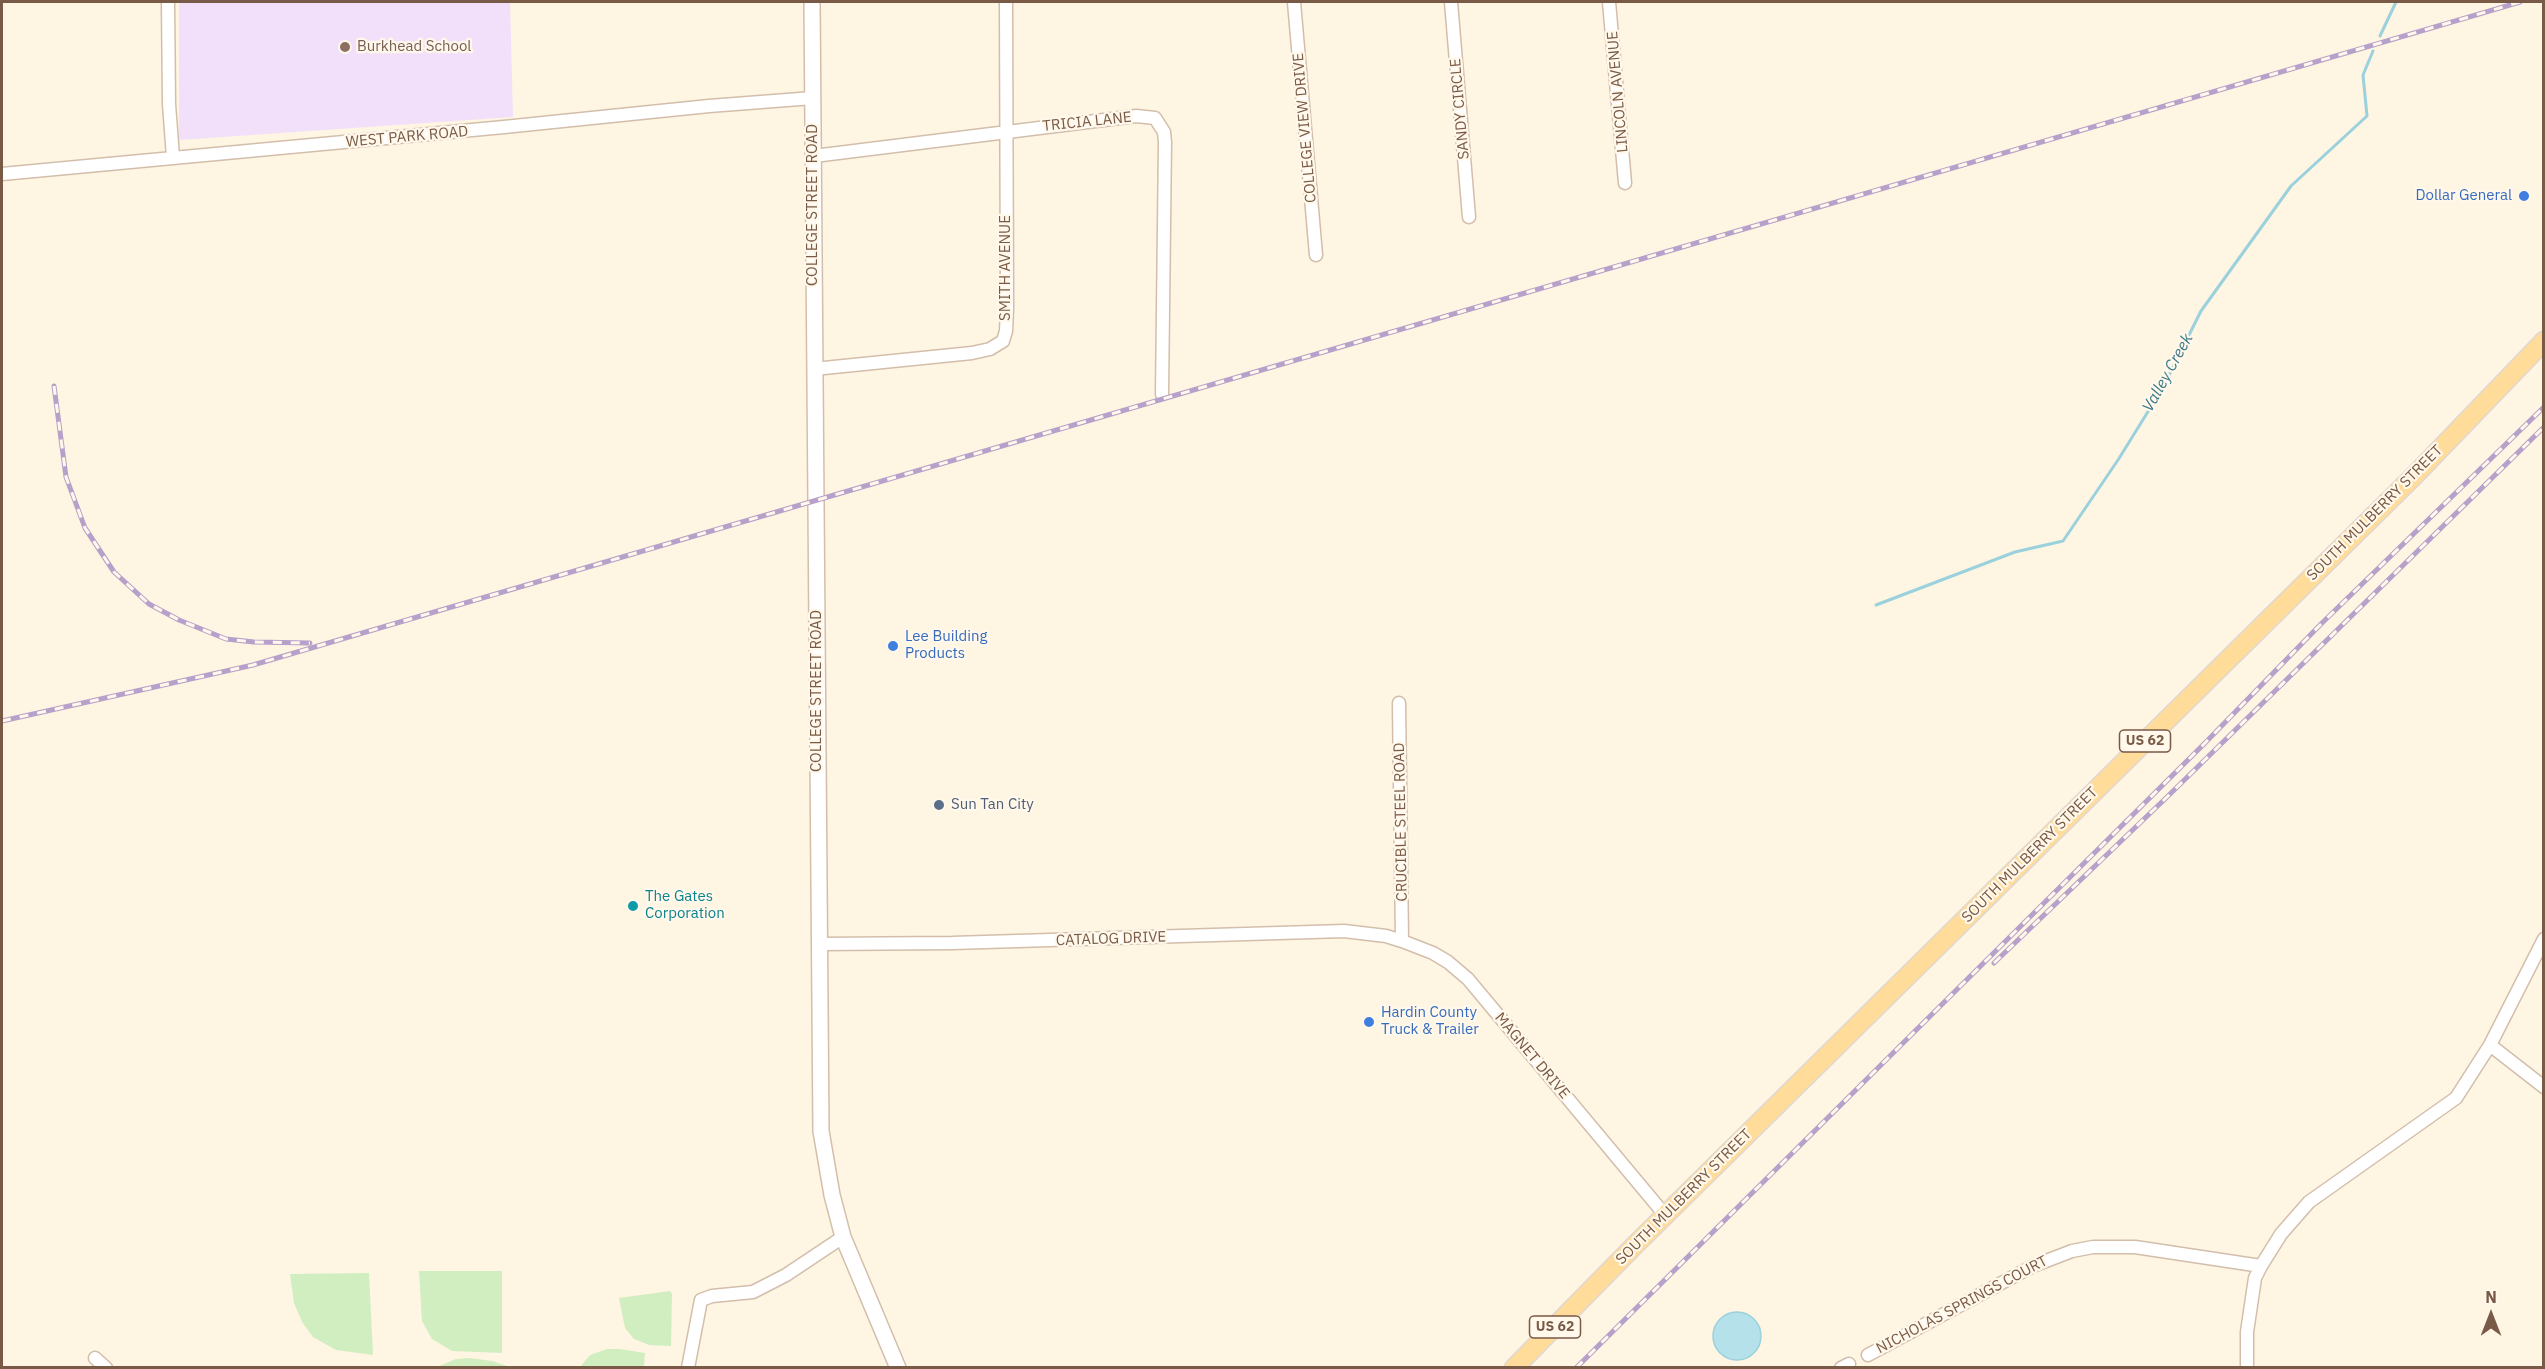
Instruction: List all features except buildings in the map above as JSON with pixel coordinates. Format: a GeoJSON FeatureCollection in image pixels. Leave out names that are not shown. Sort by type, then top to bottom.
{"type":"FeatureCollection","features":[{"type":"Feature","properties":{"kind":"main road","name":"SOUTH MULBERRY STREET"},"geometry":{"type":"LineString","coordinates":[[1514,1368],[1665,1215],[2415,475],[2544,341]]}},
{"type":"Feature","properties":{"kind":"street"},"geometry":{"type":"LineString","coordinates":[[168,2],[169,104],[173,157]]}},
{"type":"Feature","properties":{"kind":"street","name":"COLLEGE STREET ROAD"},"geometry":{"type":"LineString","coordinates":[[812,2],[821,1131],[832,1195],[843,1237],[898,1368]]}},
{"type":"Feature","properties":{"kind":"street","name":"SMITH AVENUE"},"geometry":{"type":"LineString","coordinates":[[814,369],[972,353],[990,349],[1003,341],[1006,332],[1007,309],[1006,2]]}},
{"type":"Feature","properties":{"kind":"street","name":"COLLEGE VIEW DRIVE"},"geometry":{"type":"LineString","coordinates":[[1294,2],[1316,255]]}},
{"type":"Feature","properties":{"kind":"street","name":"SANDY CIRCLE"},"geometry":{"type":"LineString","coordinates":[[1451,2],[1469,217]]}},
{"type":"Feature","properties":{"kind":"street","name":"LINCOLN AVENUE"},"geometry":{"type":"LineString","coordinates":[[1609,2],[1626,183]]}},
{"type":"Feature","properties":{"kind":"street","name":"WEST PARK ROAD"},"geometry":{"type":"LineString","coordinates":[[2,174],[813,98]]}},
{"type":"Feature","properties":{"kind":"street","name":"TRICIA LANE"},"geometry":{"type":"LineString","coordinates":[[814,156],[1136,116],[1155,118],[1161,124],[1165,141],[1162,394]]}},
{"type":"Feature","properties":{"kind":"street","name":"CRUCIBLE STEEL ROAD"},"geometry":{"type":"LineString","coordinates":[[1399,703],[1402,941]]}},
{"type":"Feature","properties":{"kind":"street","name":"CATALOG DRIVE"},"geometry":{"type":"LineString","coordinates":[[819,944],[952,943],[1344,932],[1376,934],[1402,941]]}},
{"type":"Feature","properties":{"kind":"street"},"geometry":{"type":"LineString","coordinates":[[2247,1368],[2247,1332],[2255,1278],[2281,1234],[2309,1202],[2456,1098],[2490,1045],[2544,939]]}},
{"type":"Feature","properties":{"kind":"street","name":"MAGNET DRIVE"},"geometry":{"type":"LineString","coordinates":[[1402,941],[1433,953],[1455,967],[1468,980],[1665,1215]]}},
{"type":"Feature","properties":{"kind":"street"},"geometry":{"type":"LineString","coordinates":[[2490,1045],[2544,1087]]}},
{"type":"Feature","properties":{"kind":"street"},"geometry":{"type":"LineString","coordinates":[[688,1368],[701,1300],[712,1296],[753,1292],[786,1275],[843,1237]]}},
{"type":"Feature","properties":{"kind":"street","name":"NICHOLAS SPRINGS COURT"},"geometry":{"type":"LineString","coordinates":[[1868,1355],[2033,1266],[2072,1251],[2103,1246],[2135,1247],[2261,1266]]}},
{"type":"Feature","properties":{"kind":"street"},"geometry":{"type":"LineString","coordinates":[[95,1358],[106,1368]]}},
{"type":"Feature","properties":{"kind":"shaded area","name":"Burkhead School"},"geometry":{"type":"Polygon","coordinates":[[[179,2],[510,2],[513,117],[179,140],[179,2]]]}},
{"type":"Feature","properties":{"kind":"green space"},"geometry":{"type":"Polygon","coordinates":[[[419,1271],[502,1271],[502,1353],[452,1351],[432,1339],[422,1321],[419,1271]]]}},
{"type":"Feature","properties":{"kind":"green space"},"geometry":{"type":"Polygon","coordinates":[[[369,1273],[373,1355],[336,1350],[313,1337],[302,1322],[294,1303],[290,1274],[369,1273]]]}},
{"type":"Feature","properties":{"kind":"green space"},"geometry":{"type":"Polygon","coordinates":[[[670,1291],[672,1294],[671,1346],[649,1345],[634,1339],[625,1328],[619,1298],[670,1291]]]}},
{"type":"Feature","properties":{"kind":"green space"},"geometry":{"type":"Polygon","coordinates":[[[607,1349],[645,1353],[644,1367],[580,1367],[590,1355],[607,1349]]]}},
{"type":"Feature","properties":{"kind":"green space"},"geometry":{"type":"Polygon","coordinates":[[[456,1359],[492,1361],[510,1367],[437,1367],[456,1359]]]}},
{"type":"Feature","properties":{"kind":"water"},"geometry":{"type":"Polygon","coordinates":[[[1732,1312],[1742,1312],[1754,1319],[1761,1331],[1761,1341],[1754,1353],[1742,1360],[1732,1360],[1717,1349],[1713,1341],[1713,1331],[1724,1316],[1732,1312]]]}},
{"type":"Feature","properties":{"kind":"waterway"},"geometry":{"type":"LineString","coordinates":[[2380,36],[2396,2]]}},
{"type":"Feature","properties":{"kind":"waterway","name":"Valley Creek"},"geometry":{"type":"LineString","coordinates":[[1876,605],[2015,552],[2063,541],[2118,460],[2162,389],[2201,311],[2291,186],[2367,116],[2363,75],[2373,51]]}},
{"type":"Feature","properties":{"kind":"railway"},"geometry":{"type":"LineString","coordinates":[[2,721],[253,665],[2520,2]]}},
{"type":"Feature","properties":{"kind":"railway"},"geometry":{"type":"LineString","coordinates":[[54,386],[66,477],[85,528],[114,572],[149,604],[179,620],[226,639],[310,643]]}},
{"type":"Feature","properties":{"kind":"railway"},"geometry":{"type":"LineString","coordinates":[[1576,1368],[2204,744],[2322,623],[2544,407]]}},
{"type":"Feature","properties":{"kind":"railway"},"geometry":{"type":"LineString","coordinates":[[1994,963],[2167,797],[2544,427]]}},
{"type":"Feature","properties":{"kind":"place","name":"Burkhead School"},"geometry":{"type":"Point","coordinates":[345,47]}},
{"type":"Feature","properties":{"kind":"place","name":"Dollar General"},"geometry":{"type":"Point","coordinates":[2524,196]}},
{"type":"Feature","properties":{"kind":"place","name":"Lee Building Products"},"geometry":{"type":"Point","coordinates":[893,646]}},
{"type":"Feature","properties":{"kind":"place","name":"Sun Tan City"},"geometry":{"type":"Point","coordinates":[939,805]}},
{"type":"Feature","properties":{"kind":"place","name":"The Gates Corporation"},"geometry":{"type":"Point","coordinates":[633,906]}},
{"type":"Feature","properties":{"kind":"place","name":"Hardin County Truck & Trailer"},"geometry":{"type":"Point","coordinates":[1369,1022]}}]}
